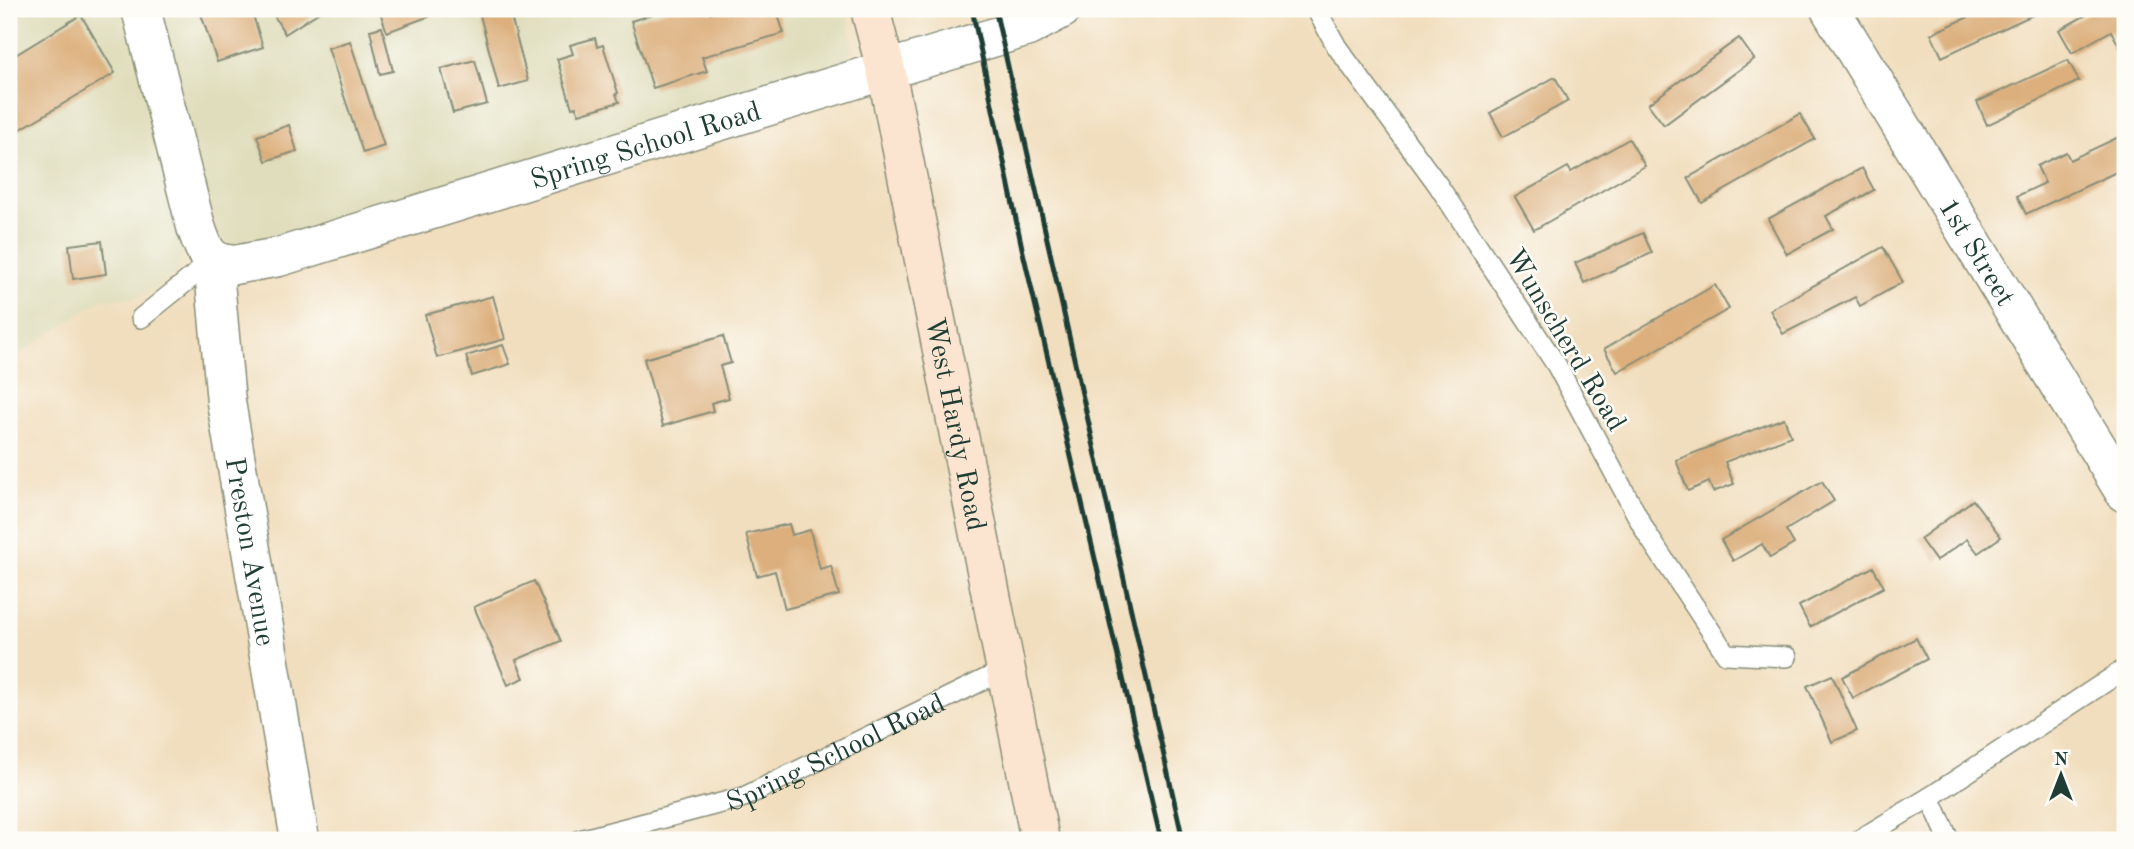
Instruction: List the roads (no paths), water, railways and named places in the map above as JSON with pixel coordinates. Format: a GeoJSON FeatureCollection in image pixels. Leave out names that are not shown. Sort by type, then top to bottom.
{"type":"FeatureCollection","features":[{"type":"Feature","properties":{"kind":"main road","name":"West Hardy Road"},"geometry":{"type":"LineString","coordinates":[[870,9],[886,70],[1040,840]]}},
{"type":"Feature","properties":{"kind":"street","name":"Preston Avenue"},"geometry":{"type":"LineString","coordinates":[[141,9],[196,227],[207,254],[218,262],[226,402],[300,840]]}},
{"type":"Feature","properties":{"kind":"street","name":"Spring School Road"},"geometry":{"type":"LineString","coordinates":[[218,262],[234,265],[279,257],[1028,27],[1062,9]]}},
{"type":"Feature","properties":{"kind":"street","name":"1st Street"},"geometry":{"type":"LineString","coordinates":[[1830,9],[2125,493]]}},
{"type":"Feature","properties":{"kind":"lane","name":"Wunscherd Road"},"geometry":{"type":"LineString","coordinates":[[1316,9],[1337,47],[1438,185],[1556,366],[1647,534],[1726,654],[1787,657]]}},
{"type":"Feature","properties":{"kind":"lane"},"geometry":{"type":"LineString","coordinates":[[141,317],[218,262]]}},
{"type":"Feature","properties":{"kind":"lane"},"geometry":{"type":"LineString","coordinates":[[1858,840],[1930,797],[2125,669]]}},
{"type":"Feature","properties":{"kind":"lane","name":"Spring School Road"},"geometry":{"type":"LineString","coordinates":[[580,840],[744,797],[1004,670]]}},
{"type":"Feature","properties":{"kind":"lane"},"geometry":{"type":"LineString","coordinates":[[1930,797],[1949,840]]}},
{"type":"Feature","properties":{"kind":"railway"},"geometry":{"type":"LineString","coordinates":[[972,9],[1022,248],[1161,840]]}},
{"type":"Feature","properties":{"kind":"railway"},"geometry":{"type":"LineString","coordinates":[[995,9],[1183,840]]}}]}
